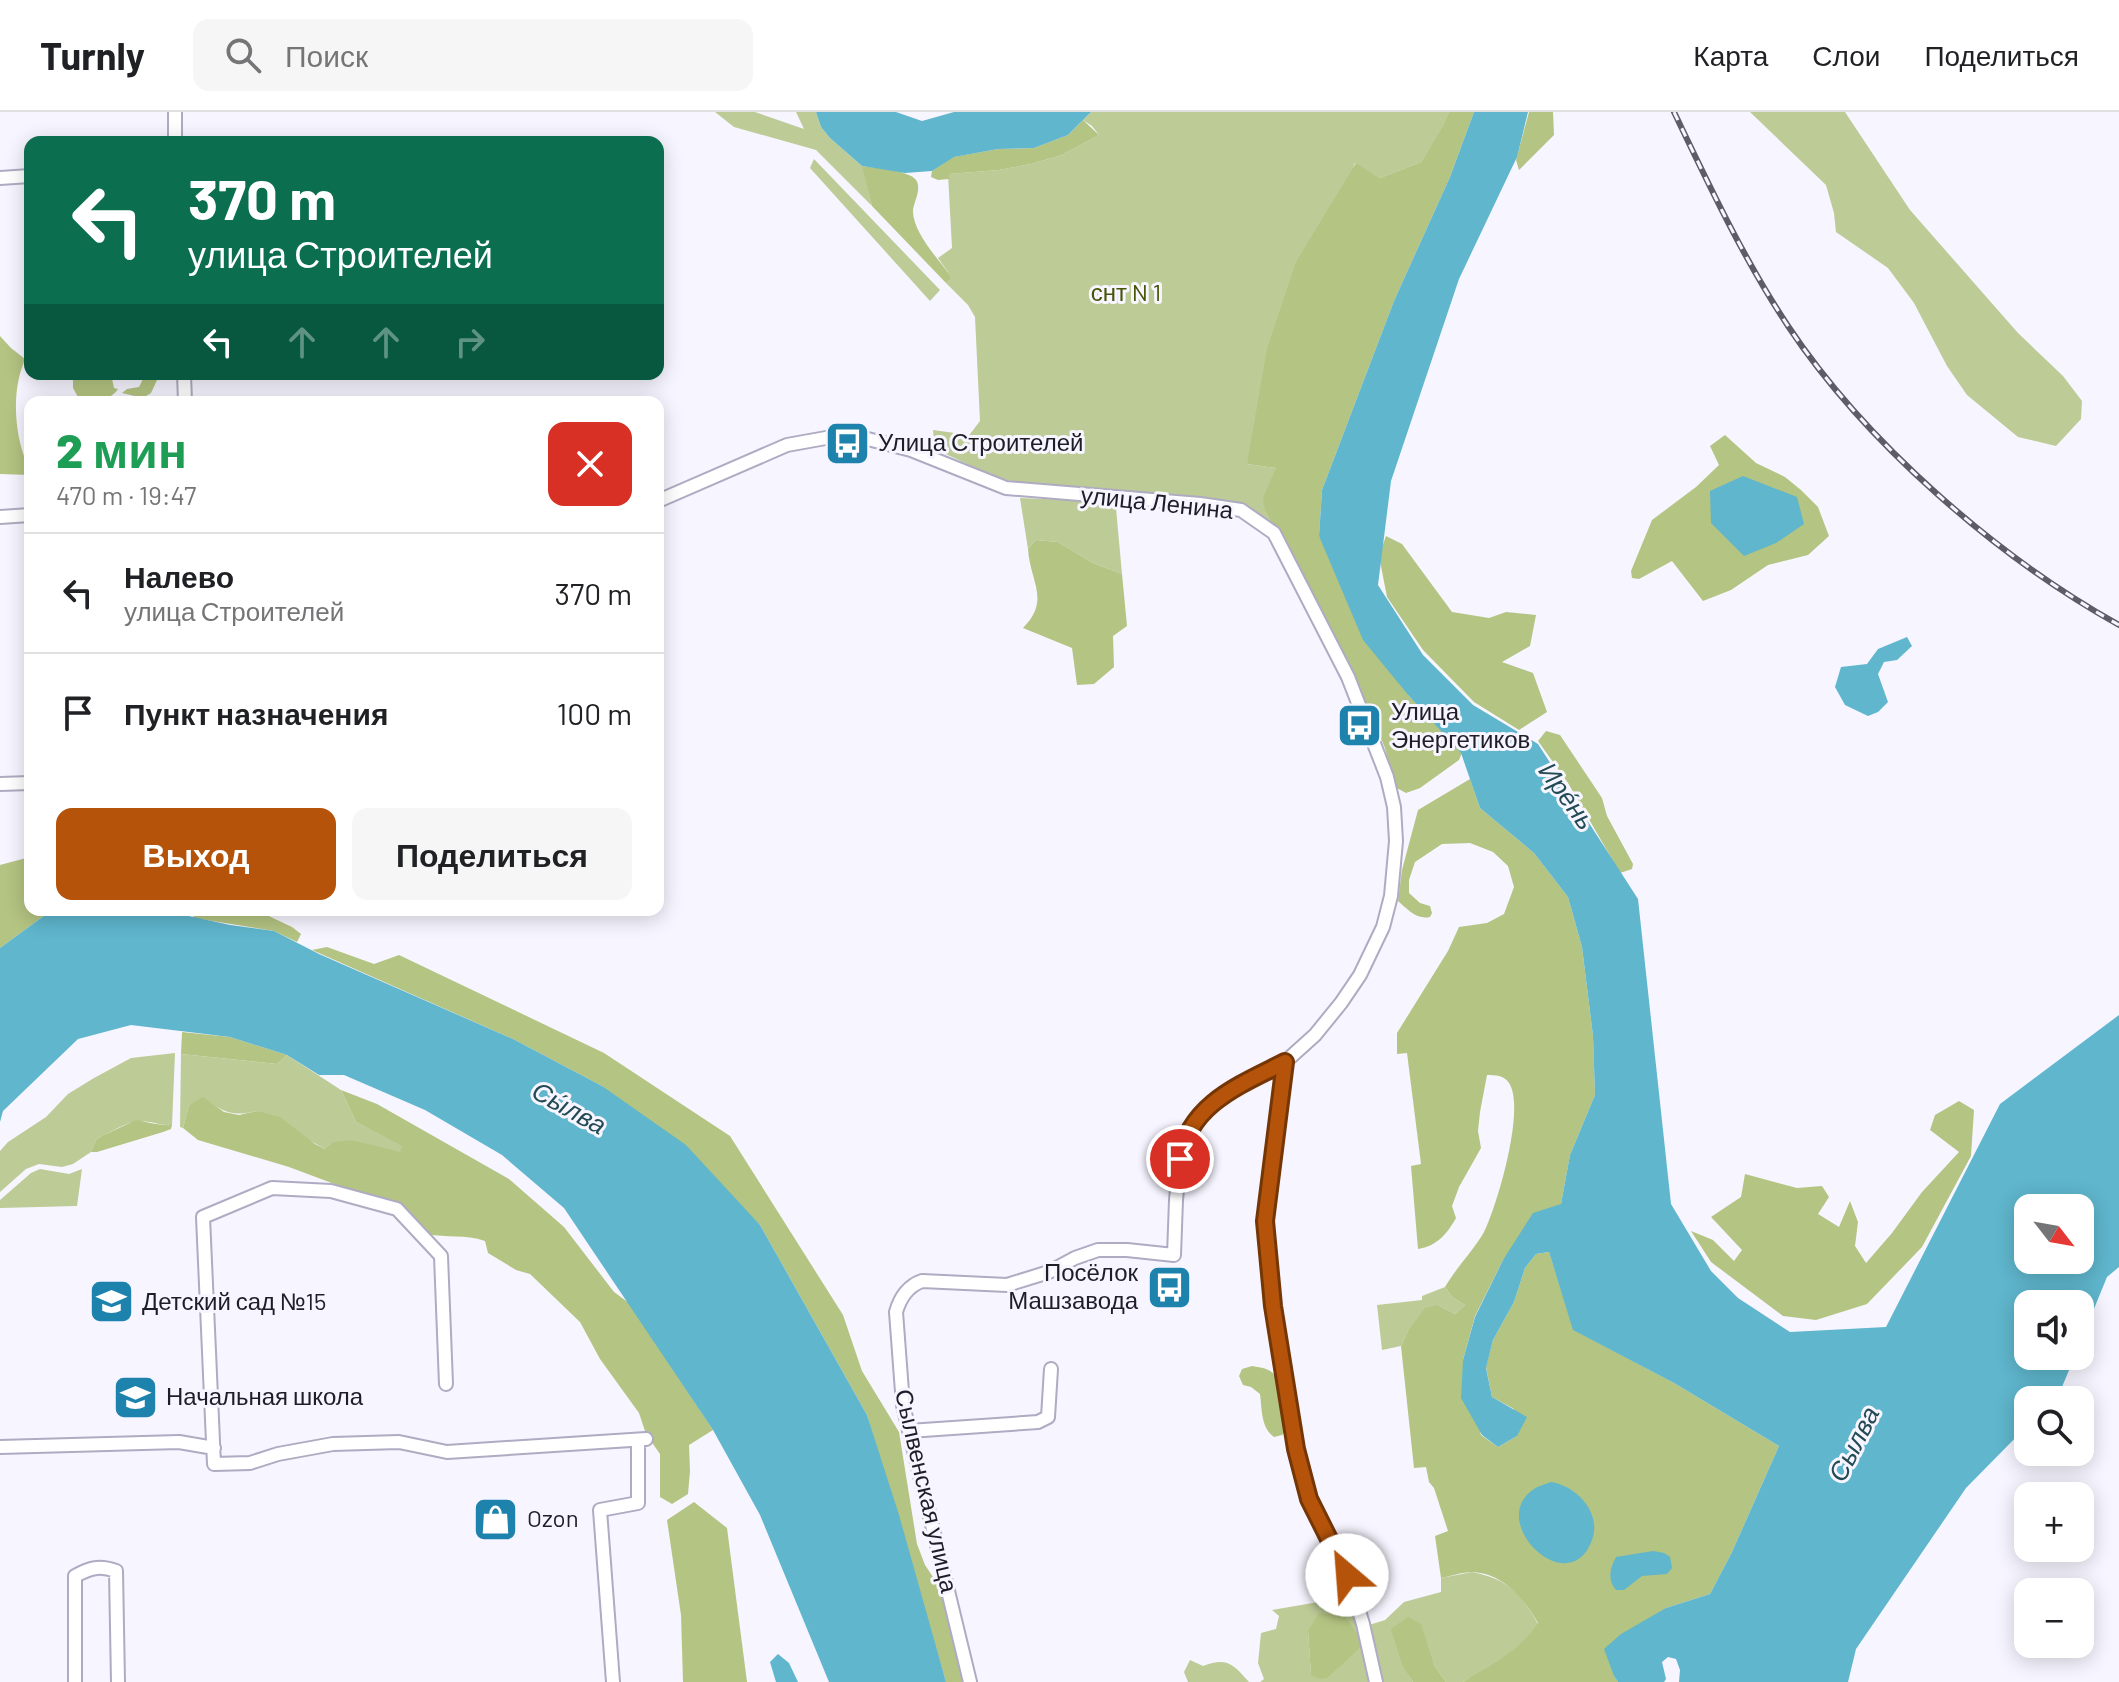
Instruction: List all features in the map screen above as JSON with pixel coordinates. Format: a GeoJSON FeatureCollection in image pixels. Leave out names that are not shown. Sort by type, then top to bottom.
{"type":"FeatureCollection","features":[{"type":"Feature","properties":{"kind":"street"},"geometry":{"type":"LineString","coordinates":[[175,112],[175,136]]}},
{"type":"Feature","properties":{"kind":"street"},"geometry":{"type":"LineString","coordinates":[[0,178],[24,176]]}},
{"type":"Feature","properties":{"kind":"street","name":"улица Ленина"},"geometry":{"type":"LineString","coordinates":[[664,498],[787,445],[848,434],[911,450],[1006,488],[1241,510],[1274,533],[1348,677],[1382,761],[1392,794],[1396,841],[1388,912],[1360,975],[1315,1035],[1285,1062]]}},
{"type":"Feature","properties":{"kind":"street"},"geometry":{"type":"LineString","coordinates":[[0,517],[24,515]]}},
{"type":"Feature","properties":{"kind":"street"},"geometry":{"type":"LineString","coordinates":[[0,784],[24,783]]}},
{"type":"Feature","properties":{"kind":"street"},"geometry":{"type":"LineString","coordinates":[[1285,1062],[1265,1221],[1273,1309],[1296,1449],[1309,1499],[1350,1581],[1376,1682]]}},
{"type":"Feature","properties":{"kind":"street","name":"Сылвенская улица"},"geometry":{"type":"LineString","coordinates":[[970,1682],[900,1388],[896,1312],[905,1293],[917,1283],[928,1280],[1007,1285],[1049,1272],[1098,1250],[1174,1255],[1180,1159],[1182,1145],[1192,1125],[1211,1104],[1285,1062]]}},
{"type":"Feature","properties":{"kind":"street"},"geometry":{"type":"LineString","coordinates":[[446,1384],[441,1256],[397,1209],[331,1191],[272,1188],[203,1217],[214,1464],[250,1463],[278,1454],[333,1444],[399,1442],[447,1452],[642,1440],[638,1503],[600,1510],[613,1682]]}},
{"type":"Feature","properties":{"kind":"street"},"geometry":{"type":"LineString","coordinates":[[909,1431],[1038,1422],[1048,1417],[1051,1369]]}},
{"type":"Feature","properties":{"kind":"street"},"geometry":{"type":"LineString","coordinates":[[0,1447],[179,1442],[214,1448]]}},
{"type":"Feature","properties":{"kind":"street"},"geometry":{"type":"LineString","coordinates":[[75,1682],[75,1576],[91,1567],[103,1567],[116,1571],[118,1682]]}},
{"type":"Feature","properties":{"kind":"green space"},"geometry":{"type":"Polygon","coordinates":[[[715,112],[755,112],[804,129],[796,112],[816,112],[821,127],[830,138],[863,167],[872,206],[816,150],[734,127],[715,112]]]}},
{"type":"Feature","properties":{"kind":"green space","name":"снт N 1"},"geometry":{"type":"Polygon","coordinates":[[[1091,112],[1449,112],[1445,125],[1421,162],[1380,178],[1355,163],[1247,464],[1276,468],[1265,511],[1274,525],[1245,507],[1220,501],[1028,485],[995,477],[935,449],[933,430],[962,434],[967,438],[980,421],[975,317],[968,305],[946,283],[950,275],[938,258],[952,248],[948,174],[999,170],[1062,155],[1099,135],[1083,120],[1091,112]]]}},
{"type":"Feature","properties":{"kind":"green space"},"geometry":{"type":"Polygon","coordinates":[[[1449,112],[1474,112],[1450,177],[1394,301],[1322,490],[1319,536],[1409,696],[1462,753],[1459,760],[1420,788],[1406,793],[1395,787],[1385,748],[1349,663],[1265,511],[1263,498],[1276,468],[1247,464],[1267,349],[1296,262],[1356,163],[1380,178],[1421,162],[1449,112]]]}},
{"type":"Feature","properties":{"kind":"green space"},"geometry":{"type":"Polygon","coordinates":[[[1529,112],[1553,112],[1554,135],[1519,170],[1516,160],[1529,112]]]}},
{"type":"Feature","properties":{"kind":"green space"},"geometry":{"type":"Polygon","coordinates":[[[1750,112],[1845,112],[1910,210],[2018,333],[2063,376],[2082,401],[2081,419],[2056,446],[2018,437],[1967,395],[1947,366],[1914,303],[1888,268],[1836,232],[1826,185],[1750,112]]]}},
{"type":"Feature","properties":{"kind":"green space"},"geometry":{"type":"Polygon","coordinates":[[[1083,120],[1099,135],[1062,155],[999,170],[949,174],[949,179],[931,177],[932,171],[953,157],[998,149],[1034,148],[1068,135],[1083,120]]]}},
{"type":"Feature","properties":{"kind":"green space"},"geometry":{"type":"Polygon","coordinates":[[[814,159],[940,290],[930,301],[810,168],[814,159]]]}},
{"type":"Feature","properties":{"kind":"green space"},"geometry":{"type":"Polygon","coordinates":[[[862,166],[899,172],[916,180],[914,218],[927,244],[950,275],[946,283],[872,206],[862,166]]]}},
{"type":"Feature","properties":{"kind":"green space"},"geometry":{"type":"Polygon","coordinates":[[[0,336],[24,358],[16,409],[24,454],[24,475],[0,474],[0,336]]]}},
{"type":"Feature","properties":{"kind":"green space"},"geometry":{"type":"Polygon","coordinates":[[[73,380],[112,380],[114,388],[118,389],[110,396],[77,396],[73,380]]]}},
{"type":"Feature","properties":{"kind":"green space"},"geometry":{"type":"Polygon","coordinates":[[[157,380],[146,396],[122,393],[139,387],[142,381],[157,380]]]}},
{"type":"Feature","properties":{"kind":"green space"},"geometry":{"type":"Polygon","coordinates":[[[1725,435],[1756,463],[1785,477],[1801,490],[1818,507],[1829,536],[1808,555],[1768,565],[1731,590],[1703,601],[1672,561],[1639,579],[1632,578],[1631,571],[1652,520],[1696,487],[1719,465],[1710,446],[1725,435]]]}},
{"type":"Feature","properties":{"kind":"green space"},"geometry":{"type":"Polygon","coordinates":[[[1020,498],[1071,500],[1116,508],[1122,574],[1093,563],[1058,542],[1036,540],[1028,549],[1020,498]]]}},
{"type":"Feature","properties":{"kind":"green space"},"geometry":{"type":"Polygon","coordinates":[[[1386,536],[1402,544],[1452,612],[1489,618],[1506,612],[1536,615],[1530,646],[1502,662],[1533,673],[1547,712],[1519,730],[1474,702],[1423,650],[1387,597],[1379,556],[1386,536]]]}},
{"type":"Feature","properties":{"kind":"green space"},"geometry":{"type":"Polygon","coordinates":[[[1036,540],[1058,542],[1093,563],[1122,574],[1127,626],[1113,636],[1114,667],[1094,684],[1077,685],[1072,648],[1023,628],[1036,608],[1037,590],[1028,549],[1036,540]]]}},
{"type":"Feature","properties":{"kind":"green space"},"geometry":{"type":"Polygon","coordinates":[[[1546,731],[1560,735],[1602,798],[1607,816],[1633,864],[1632,869],[1620,873],[1568,783],[1538,741],[1546,731]]]}},
{"type":"Feature","properties":{"kind":"green space"},"geometry":{"type":"Polygon","coordinates":[[[1470,779],[1480,808],[1534,853],[1568,897],[1582,947],[1593,1036],[1595,1095],[1570,1155],[1561,1204],[1503,1260],[1475,1316],[1463,1360],[1481,1435],[1498,1447],[1517,1436],[1514,1409],[1492,1397],[1486,1367],[1493,1340],[1514,1302],[1525,1268],[1536,1254],[1549,1252],[1574,1330],[1674,1383],[1779,1446],[1710,1594],[1666,1608],[1614,1676],[1618,1682],[1463,1682],[1513,1650],[1538,1623],[1512,1589],[1494,1577],[1473,1572],[1441,1578],[1435,1536],[1448,1531],[1426,1467],[1414,1468],[1401,1346],[1425,1308],[1438,1305],[1455,1314],[1465,1305],[1452,1297],[1445,1287],[1480,1239],[1490,1219],[1508,1157],[1514,1113],[1513,1096],[1507,1080],[1487,1075],[1478,1131],[1481,1148],[1452,1206],[1456,1218],[1441,1238],[1418,1249],[1411,1166],[1421,1164],[1407,1053],[1397,1054],[1397,1033],[1448,951],[1459,927],[1487,923],[1504,914],[1514,887],[1508,866],[1493,852],[1470,843],[1442,844],[1415,862],[1409,880],[1409,893],[1420,903],[1430,906],[1430,917],[1417,915],[1398,901],[1402,870],[1418,810],[1470,779]]]}},
{"type":"Feature","properties":{"kind":"green space"},"geometry":{"type":"Polygon","coordinates":[[[24,859],[24,916],[44,916],[0,948],[0,865],[24,859]]]}},
{"type":"Feature","properties":{"kind":"green space"},"geometry":{"type":"Polygon","coordinates":[[[269,916],[301,934],[297,942],[274,931],[194,918],[269,916]]]}},
{"type":"Feature","properties":{"kind":"green space"},"geometry":{"type":"Polygon","coordinates":[[[327,947],[374,964],[399,955],[604,1053],[730,1136],[843,1315],[862,1371],[899,1432],[917,1544],[925,1565],[941,1589],[965,1682],[946,1682],[867,1415],[760,1225],[602,1086],[513,1039],[312,950],[327,947]]]}},
{"type":"Feature","properties":{"kind":"green space"},"geometry":{"type":"Polygon","coordinates":[[[182,1032],[230,1037],[287,1055],[277,1064],[181,1054],[182,1032]]]}},
{"type":"Feature","properties":{"kind":"green space"},"geometry":{"type":"Polygon","coordinates":[[[175,1053],[172,1125],[142,1121],[129,1123],[100,1137],[91,1152],[73,1164],[62,1167],[39,1164],[26,1169],[0,1192],[0,1151],[8,1142],[46,1117],[68,1094],[131,1058],[175,1053]]]}},
{"type":"Feature","properties":{"kind":"green space"},"geometry":{"type":"Polygon","coordinates":[[[181,1054],[277,1064],[287,1055],[341,1090],[356,1122],[403,1146],[400,1153],[354,1140],[325,1149],[257,1111],[228,1112],[203,1098],[189,1105],[183,1128],[180,1127],[181,1054]]]}},
{"type":"Feature","properties":{"kind":"green space"},"geometry":{"type":"Polygon","coordinates":[[[341,1090],[377,1104],[509,1179],[564,1227],[614,1292],[629,1303],[713,1430],[689,1445],[688,1494],[672,1504],[660,1497],[660,1454],[646,1434],[639,1413],[600,1359],[580,1322],[530,1274],[516,1270],[488,1253],[485,1241],[427,1234],[415,1217],[399,1203],[198,1140],[183,1128],[189,1105],[203,1097],[224,1112],[239,1115],[257,1111],[280,1117],[325,1149],[334,1142],[354,1140],[400,1152],[402,1146],[356,1122],[341,1090]]]}},
{"type":"Feature","properties":{"kind":"green space"},"geometry":{"type":"Polygon","coordinates":[[[1959,1101],[1974,1110],[1971,1156],[1922,1247],[1867,1304],[1816,1320],[1783,1316],[1711,1262],[1691,1231],[1713,1240],[1734,1261],[1742,1250],[1711,1217],[1741,1197],[1745,1174],[1797,1188],[1822,1186],[1829,1197],[1818,1214],[1839,1227],[1850,1201],[1858,1222],[1855,1246],[1866,1263],[1922,1192],[1959,1152],[1930,1130],[1935,1115],[1959,1101]]]}},
{"type":"Feature","properties":{"kind":"green space"},"geometry":{"type":"Polygon","coordinates":[[[136,1120],[172,1125],[171,1129],[163,1132],[91,1152],[100,1137],[136,1120]]]}},
{"type":"Feature","properties":{"kind":"green space"},"geometry":{"type":"Polygon","coordinates":[[[40,1169],[69,1174],[82,1169],[77,1206],[0,1208],[0,1200],[40,1169]]]}},
{"type":"Feature","properties":{"kind":"green space"},"geometry":{"type":"Polygon","coordinates":[[[1445,1287],[1452,1297],[1465,1305],[1455,1314],[1438,1305],[1408,1331],[1401,1346],[1382,1350],[1377,1305],[1422,1300],[1422,1296],[1445,1287]]]}},
{"type":"Feature","properties":{"kind":"green space"},"geometry":{"type":"Polygon","coordinates":[[[1252,1366],[1264,1368],[1279,1381],[1285,1432],[1282,1435],[1274,1437],[1267,1429],[1260,1394],[1243,1385],[1239,1376],[1242,1369],[1252,1366]]]}},
{"type":"Feature","properties":{"kind":"green space"},"geometry":{"type":"Polygon","coordinates":[[[694,1502],[727,1528],[747,1682],[683,1682],[681,1615],[667,1520],[694,1502]]]}},
{"type":"Feature","properties":{"kind":"green space"},"geometry":{"type":"Polygon","coordinates":[[[1472,1572],[1504,1583],[1525,1603],[1538,1624],[1527,1639],[1463,1682],[1446,1682],[1430,1656],[1403,1666],[1413,1682],[1381,1682],[1369,1625],[1385,1620],[1404,1602],[1441,1592],[1441,1578],[1472,1572]]]}},
{"type":"Feature","properties":{"kind":"green space"},"geometry":{"type":"Polygon","coordinates":[[[1330,1600],[1341,1610],[1350,1605],[1362,1626],[1373,1682],[1260,1682],[1264,1679],[1258,1663],[1261,1633],[1276,1629],[1279,1616],[1272,1610],[1330,1600]],[[1308,1631],[1311,1674],[1319,1679],[1360,1648],[1308,1631]]]}},
{"type":"Feature","properties":{"kind":"green space"},"geometry":{"type":"Polygon","coordinates":[[[1319,1613],[1344,1616],[1355,1630],[1360,1648],[1327,1678],[1319,1679],[1311,1675],[1308,1631],[1319,1613]]]}},
{"type":"Feature","properties":{"kind":"green space"},"geometry":{"type":"Polygon","coordinates":[[[1408,1617],[1421,1624],[1434,1665],[1446,1682],[1413,1682],[1403,1667],[1391,1629],[1408,1617]]]}},
{"type":"Feature","properties":{"kind":"green space"},"geometry":{"type":"Polygon","coordinates":[[[1190,1660],[1203,1666],[1224,1662],[1249,1682],[1188,1682],[1184,1672],[1190,1660]]]}},
{"type":"Feature","properties":{"kind":"water"},"geometry":{"type":"Polygon","coordinates":[[[816,112],[896,112],[922,121],[954,112],[1091,112],[1068,135],[1034,148],[998,149],[954,157],[932,171],[905,173],[862,166],[830,138],[821,127],[816,112]]]}},
{"type":"Feature","properties":{"kind":"water"},"geometry":{"type":"Polygon","coordinates":[[[1474,112],[1528,112],[1517,157],[1459,279],[1391,481],[1378,585],[1423,655],[1473,705],[1538,744],[1638,899],[1671,1204],[1711,1271],[1738,1298],[1790,1332],[1886,1327],[2000,1104],[2119,1015],[2119,1267],[2107,1277],[2094,1309],[2094,1290],[2014,1290],[2014,1370],[2069,1370],[2062,1386],[2014,1386],[2014,1439],[1966,1488],[1856,1649],[1848,1682],[1679,1682],[1680,1670],[1676,1659],[1668,1657],[1662,1662],[1664,1682],[1618,1682],[1604,1649],[1621,1634],[1666,1608],[1710,1594],[1779,1446],[1674,1383],[1573,1330],[1549,1252],[1536,1254],[1525,1268],[1514,1302],[1493,1340],[1486,1368],[1492,1397],[1527,1417],[1517,1436],[1498,1447],[1482,1435],[1461,1398],[1463,1360],[1475,1317],[1503,1260],[1533,1213],[1561,1204],[1570,1155],[1595,1095],[1593,1036],[1582,947],[1568,897],[1534,853],[1480,808],[1461,753],[1363,640],[1319,536],[1322,490],[1394,301],[1450,177],[1474,112]]]}},
{"type":"Feature","properties":{"kind":"water"},"geometry":{"type":"Polygon","coordinates":[[[1743,476],[1797,497],[1804,524],[1776,543],[1744,556],[1711,523],[1710,491],[1743,476]]]}},
{"type":"Feature","properties":{"kind":"water"},"geometry":{"type":"Polygon","coordinates":[[[1907,637],[1912,646],[1897,660],[1884,662],[1878,674],[1888,702],[1878,712],[1868,716],[1845,705],[1835,687],[1841,667],[1867,664],[1878,649],[1907,637]]]}},
{"type":"Feature","properties":{"kind":"water","name":"Сы́лва"},"geometry":{"type":"Polygon","coordinates":[[[44,916],[189,916],[274,931],[319,954],[513,1039],[602,1086],[686,1145],[760,1225],[867,1415],[946,1682],[829,1682],[760,1515],[713,1430],[564,1208],[502,1155],[425,1110],[344,1075],[319,1075],[287,1055],[230,1037],[131,1025],[78,1039],[3,1111],[0,1122],[0,948],[44,916]]]}},
{"type":"Feature","properties":{"kind":"water"},"geometry":{"type":"Polygon","coordinates":[[[1551,1482],[1578,1495],[1585,1502],[1593,1520],[1592,1540],[1581,1557],[1566,1563],[1551,1560],[1536,1550],[1525,1536],[1519,1519],[1521,1503],[1534,1489],[1551,1482]]]}},
{"type":"Feature","properties":{"kind":"water"},"geometry":{"type":"Polygon","coordinates":[[[1653,1551],[1670,1557],[1672,1568],[1667,1574],[1642,1576],[1624,1590],[1616,1590],[1610,1574],[1616,1557],[1653,1551]]]}},
{"type":"Feature","properties":{"kind":"water"},"geometry":{"type":"Polygon","coordinates":[[[778,1654],[789,1663],[798,1682],[776,1682],[770,1662],[778,1654]]]}},
{"type":"Feature","properties":{"kind":"railway"},"geometry":{"type":"LineString","coordinates":[[1674,112],[1756,274],[1788,326],[1855,412],[1894,454],[1981,531],[2027,566],[2119,625]]}},
{"type":"Feature","properties":{"kind":"place","name":"Улица Строителей"},"geometry":{"type":"Point","coordinates":[847,443]}},
{"type":"Feature","properties":{"kind":"place","name":"Улица Энергетиков"},"geometry":{"type":"Point","coordinates":[1360,726]}},
{"type":"Feature","properties":{"kind":"place","name":"Посёлок Машзавода"},"geometry":{"type":"Point","coordinates":[1169,1287]}},
{"type":"Feature","properties":{"kind":"place","name":"Детский сад №15"},"geometry":{"type":"Point","coordinates":[111,1302]}},
{"type":"Feature","properties":{"kind":"place","name":"Начальная школа"},"geometry":{"type":"Point","coordinates":[135,1397]}},
{"type":"Feature","properties":{"kind":"place","name":"Ozon"},"geometry":{"type":"Point","coordinates":[496,1519]}},
{"type":"Feature","properties":{"kind":"route"},"geometry":{"type":"LineString","coordinates":[[1180,1159],[1186,1135],[1200,1114],[1248,1081],[1285,1062],[1265,1221],[1273,1306],[1296,1449],[1309,1499],[1347,1575]]}},
{"type":"Feature","properties":{"kind":"water label","name":"Ире́нь"},"geometry":{"type":"Point","coordinates":[1567,796]}},
{"type":"Feature","properties":{"kind":"water label","name":"Сылва"},"geometry":{"type":"Point","coordinates":[1854,1444]}}]}
